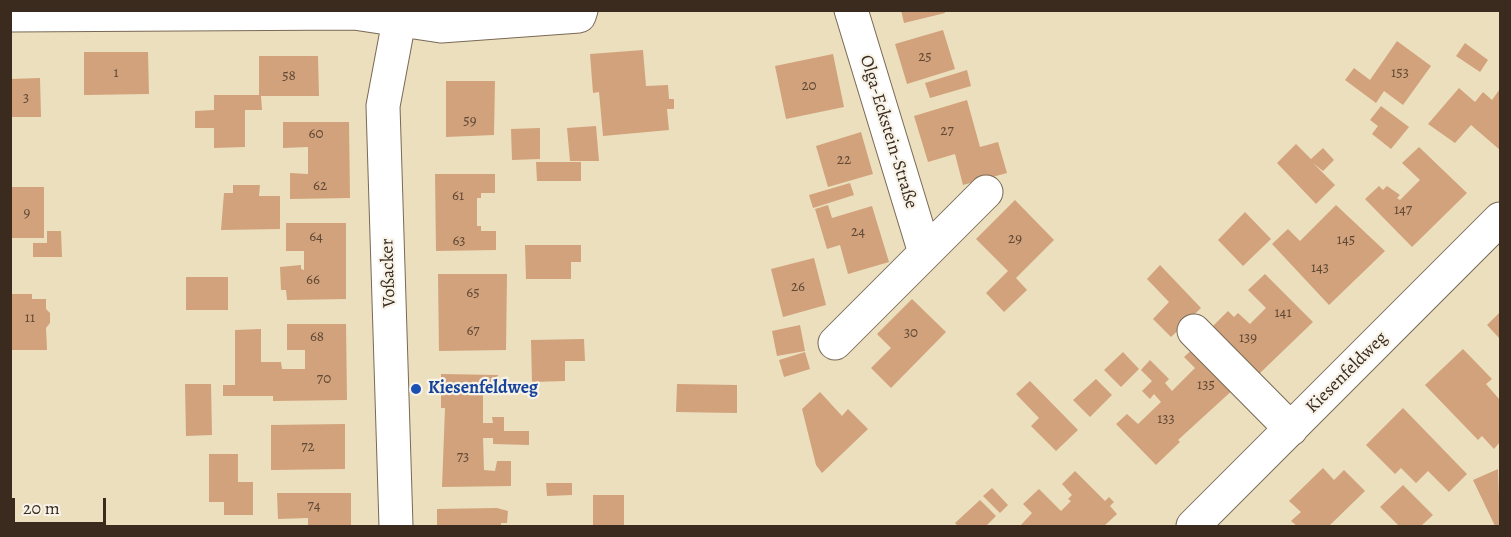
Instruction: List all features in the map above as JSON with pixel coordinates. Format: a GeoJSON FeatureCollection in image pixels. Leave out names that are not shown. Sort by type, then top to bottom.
{"type":"FeatureCollection","features":[{"type":"Feature","properties":{"kind":"street"},"geometry":{"type":"LineString","coordinates":[[10,15],[354,13],[401,15],[441,26],[579,16],[581,10]]}},
{"type":"Feature","properties":{"kind":"street","name":"Olga-Eckstein-Straße"},"geometry":{"type":"LineString","coordinates":[[851,10],[925,253]]}},
{"type":"Feature","properties":{"kind":"street","name":"Voßacker"},"geometry":{"type":"LineString","coordinates":[[396,526],[383,105],[401,15]]}},
{"type":"Feature","properties":{"kind":"street"},"geometry":{"type":"LineString","coordinates":[[835,343],[986,192]]}},
{"type":"Feature","properties":{"kind":"street","name":"Kiesenfeldweg"},"geometry":{"type":"LineString","coordinates":[[1193,526],[1500,219]]}},
{"type":"Feature","properties":{"kind":"street"},"geometry":{"type":"LineString","coordinates":[[1194,331],[1291,429]]}},
{"type":"Feature","properties":{"kind":"building"},"geometry":{"type":"Polygon","coordinates":[[[901,10],[944,10],[945,13],[904,23],[901,10]]]}},
{"type":"Feature","properties":{"kind":"building"},"geometry":{"type":"Polygon","coordinates":[[[943,30],[955,69],[907,84],[895,44],[943,30]]]}},
{"type":"Feature","properties":{"kind":"building"},"geometry":{"type":"Polygon","coordinates":[[[1397,41],[1431,66],[1403,105],[1384,91],[1376,103],[1345,80],[1354,68],[1370,80],[1397,41]]]}},
{"type":"Feature","properties":{"kind":"building"},"geometry":{"type":"Polygon","coordinates":[[[1465,43],[1488,60],[1480,72],[1456,56],[1465,43]]]}},
{"type":"Feature","properties":{"kind":"building"},"geometry":{"type":"Polygon","coordinates":[[[643,50],[646,86],[668,85],[669,99],[674,99],[674,109],[667,109],[669,130],[603,136],[599,92],[593,93],[590,54],[643,50]]]}},
{"type":"Feature","properties":{"kind":"building"},"geometry":{"type":"Polygon","coordinates":[[[84,52],[148,52],[149,94],[84,95],[84,52]]]}},
{"type":"Feature","properties":{"kind":"building"},"geometry":{"type":"Polygon","coordinates":[[[833,54],[844,107],[786,119],[775,66],[833,54]]]}},
{"type":"Feature","properties":{"kind":"building"},"geometry":{"type":"Polygon","coordinates":[[[259,56],[318,56],[319,96],[261,96],[262,110],[245,110],[245,147],[214,148],[214,128],[195,128],[195,111],[214,110],[214,95],[259,95],[259,56]]]}},
{"type":"Feature","properties":{"kind":"building"},"geometry":{"type":"Polygon","coordinates":[[[967,70],[971,86],[930,98],[925,83],[967,70]]]}},
{"type":"Feature","properties":{"kind":"building"},"geometry":{"type":"Polygon","coordinates":[[[40,78],[41,117],[10,117],[10,79],[40,78]]]}},
{"type":"Feature","properties":{"kind":"building"},"geometry":{"type":"Polygon","coordinates":[[[446,81],[495,81],[494,135],[446,137],[446,81]]]}},
{"type":"Feature","properties":{"kind":"building"},"geometry":{"type":"Polygon","coordinates":[[[1459,88],[1475,102],[1483,92],[1492,100],[1500,89],[1500,150],[1471,125],[1455,143],[1428,124],[1459,88]]]}},
{"type":"Feature","properties":{"kind":"building"},"geometry":{"type":"Polygon","coordinates":[[[967,100],[980,147],[998,142],[1007,173],[963,185],[955,154],[928,162],[914,116],[967,100]]]}},
{"type":"Feature","properties":{"kind":"building"},"geometry":{"type":"Polygon","coordinates":[[[1381,106],[1409,127],[1391,149],[1372,134],[1378,126],[1370,120],[1381,106]]]}},
{"type":"Feature","properties":{"kind":"building"},"geometry":{"type":"Polygon","coordinates":[[[283,122],[349,122],[350,198],[290,199],[290,173],[308,174],[308,147],[283,148],[283,122]]]}},
{"type":"Feature","properties":{"kind":"building"},"geometry":{"type":"Polygon","coordinates":[[[596,126],[599,161],[570,161],[567,128],[596,126]]]}},
{"type":"Feature","properties":{"kind":"building"},"geometry":{"type":"Polygon","coordinates":[[[540,128],[540,159],[512,160],[511,129],[540,128]]]}},
{"type":"Feature","properties":{"kind":"building"},"geometry":{"type":"Polygon","coordinates":[[[861,132],[873,174],[828,187],[816,146],[861,132]]]}},
{"type":"Feature","properties":{"kind":"building"},"geometry":{"type":"Polygon","coordinates":[[[1296,144],[1311,159],[1323,148],[1334,160],[1323,171],[1313,163],[1335,185],[1316,204],[1277,163],[1296,144]]]}},
{"type":"Feature","properties":{"kind":"building"},"geometry":{"type":"Polygon","coordinates":[[[1419,147],[1467,193],[1412,247],[1365,199],[1379,186],[1383,190],[1387,186],[1400,195],[1397,198],[1400,200],[1420,180],[1402,163],[1419,147]]]}},
{"type":"Feature","properties":{"kind":"building"},"geometry":{"type":"Polygon","coordinates":[[[536,162],[581,162],[581,181],[537,181],[536,162]]]}},
{"type":"Feature","properties":{"kind":"building"},"geometry":{"type":"Polygon","coordinates":[[[435,174],[495,174],[495,193],[481,193],[481,198],[477,198],[477,226],[481,226],[481,231],[496,231],[496,250],[436,251],[435,174]]]}},
{"type":"Feature","properties":{"kind":"building"},"geometry":{"type":"Polygon","coordinates":[[[850,183],[854,195],[813,208],[809,195],[850,183]]]}},
{"type":"Feature","properties":{"kind":"building"},"geometry":{"type":"Polygon","coordinates":[[[233,185],[260,185],[259,196],[280,196],[280,229],[221,230],[224,193],[233,193],[233,185]]]}},
{"type":"Feature","properties":{"kind":"building"},"geometry":{"type":"Polygon","coordinates":[[[10,187],[44,187],[44,238],[10,238],[10,187]]]}},
{"type":"Feature","properties":{"kind":"building"},"geometry":{"type":"Polygon","coordinates":[[[1015,200],[1054,240],[1016,278],[1027,290],[1004,312],[986,293],[1008,271],[976,239],[1015,200]]]}},
{"type":"Feature","properties":{"kind":"building"},"geometry":{"type":"Polygon","coordinates":[[[828,205],[832,218],[872,206],[889,262],[848,274],[840,245],[827,249],[815,209],[828,205]]]}},
{"type":"Feature","properties":{"kind":"building"},"geometry":{"type":"Polygon","coordinates":[[[1336,205],[1385,251],[1329,305],[1272,244],[1288,229],[1300,241],[1336,205]]]}},
{"type":"Feature","properties":{"kind":"building"},"geometry":{"type":"Polygon","coordinates":[[[1245,212],[1271,239],[1243,266],[1218,240],[1245,212]]]}},
{"type":"Feature","properties":{"kind":"building"},"geometry":{"type":"Polygon","coordinates":[[[286,223],[346,223],[346,299],[287,300],[286,290],[281,290],[280,267],[301,265],[301,269],[304,270],[304,251],[286,251],[286,223]]]}},
{"type":"Feature","properties":{"kind":"building"},"geometry":{"type":"Polygon","coordinates":[[[47,231],[61,231],[62,257],[33,257],[33,243],[47,243],[47,231]]]}},
{"type":"Feature","properties":{"kind":"building"},"geometry":{"type":"Polygon","coordinates":[[[525,245],[581,245],[581,262],[571,262],[571,279],[526,279],[525,245]]]}},
{"type":"Feature","properties":{"kind":"building"},"geometry":{"type":"Polygon","coordinates":[[[814,258],[826,305],[783,317],[771,269],[814,258]]]}},
{"type":"Feature","properties":{"kind":"building"},"geometry":{"type":"Polygon","coordinates":[[[1160,265],[1201,308],[1171,337],[1153,319],[1169,302],[1147,279],[1160,265]]]}},
{"type":"Feature","properties":{"kind":"building"},"geometry":{"type":"Polygon","coordinates":[[[438,274],[507,274],[506,350],[439,351],[438,274]]]}},
{"type":"Feature","properties":{"kind":"building"},"geometry":{"type":"Polygon","coordinates":[[[1265,274],[1313,322],[1258,375],[1211,328],[1228,311],[1234,317],[1238,313],[1250,324],[1266,308],[1248,290],[1265,274]]]}},
{"type":"Feature","properties":{"kind":"building"},"geometry":{"type":"Polygon","coordinates":[[[186,277],[228,277],[228,310],[186,310],[186,277]]]}},
{"type":"Feature","properties":{"kind":"building"},"geometry":{"type":"Polygon","coordinates":[[[10,294],[32,294],[32,299],[46,299],[46,309],[50,313],[50,323],[46,328],[47,350],[10,350],[10,294]]]}},
{"type":"Feature","properties":{"kind":"building"},"geometry":{"type":"Polygon","coordinates":[[[912,299],[946,332],[891,388],[871,368],[891,348],[877,334],[912,299]]]}},
{"type":"Feature","properties":{"kind":"building"},"geometry":{"type":"Polygon","coordinates":[[[1500,312],[1500,339],[1487,325],[1500,312]]]}},
{"type":"Feature","properties":{"kind":"building"},"geometry":{"type":"Polygon","coordinates":[[[287,324],[346,324],[347,400],[273,401],[273,396],[223,396],[223,385],[235,385],[235,330],[261,329],[261,362],[281,362],[282,369],[305,369],[305,350],[287,350],[287,324]]]}},
{"type":"Feature","properties":{"kind":"building"},"geometry":{"type":"Polygon","coordinates":[[[800,325],[805,351],[777,356],[772,331],[800,325]]]}},
{"type":"Feature","properties":{"kind":"building"},"geometry":{"type":"Polygon","coordinates":[[[584,339],[585,361],[565,361],[565,381],[532,382],[531,340],[584,339]]]}},
{"type":"Feature","properties":{"kind":"building"},"geometry":{"type":"Polygon","coordinates":[[[1195,347],[1236,387],[1178,440],[1180,442],[1156,465],[1116,424],[1127,414],[1138,424],[1161,402],[1154,394],[1150,399],[1142,391],[1152,381],[1141,370],[1150,360],[1169,379],[1165,383],[1172,391],[1195,368],[1184,357],[1195,347]]]}},
{"type":"Feature","properties":{"kind":"building"},"geometry":{"type":"Polygon","coordinates":[[[1463,349],[1492,379],[1486,384],[1500,400],[1500,442],[1494,449],[1482,436],[1478,440],[1425,385],[1463,349]]]}},
{"type":"Feature","properties":{"kind":"building"},"geometry":{"type":"Polygon","coordinates":[[[805,352],[810,369],[784,377],[779,360],[805,352]]]}},
{"type":"Feature","properties":{"kind":"building"},"geometry":{"type":"Polygon","coordinates":[[[1123,352],[1139,369],[1121,387],[1104,370],[1123,352]]]}},
{"type":"Feature","properties":{"kind":"building"},"geometry":{"type":"Polygon","coordinates":[[[441,374],[498,375],[498,391],[483,391],[483,423],[493,423],[492,417],[504,417],[504,431],[529,431],[529,445],[493,444],[493,438],[483,438],[484,470],[495,471],[497,461],[511,461],[511,486],[442,487],[445,408],[441,408],[441,374]]]}},
{"type":"Feature","properties":{"kind":"building"},"geometry":{"type":"Polygon","coordinates":[[[1096,379],[1112,395],[1090,417],[1073,400],[1096,379]]]}},
{"type":"Feature","properties":{"kind":"building"},"geometry":{"type":"Polygon","coordinates":[[[1030,381],[1078,430],[1056,451],[1031,426],[1039,418],[1016,394],[1030,381]]]}},
{"type":"Feature","properties":{"kind":"building"},"geometry":{"type":"Polygon","coordinates":[[[185,384],[211,384],[212,435],[186,436],[185,384]]]}},
{"type":"Feature","properties":{"kind":"building"},"geometry":{"type":"Polygon","coordinates":[[[677,384],[737,385],[737,413],[676,412],[677,384]]]}},
{"type":"Feature","properties":{"kind":"building"},"geometry":{"type":"Polygon","coordinates":[[[820,392],[842,416],[848,409],[868,429],[822,473],[816,465],[802,409],[820,392]]]}},
{"type":"Feature","properties":{"kind":"building"},"geometry":{"type":"Polygon","coordinates":[[[1403,408],[1467,474],[1449,492],[1428,471],[1416,483],[1401,468],[1395,474],[1366,445],[1403,408]]]}},
{"type":"Feature","properties":{"kind":"building"},"geometry":{"type":"Polygon","coordinates":[[[345,424],[345,469],[271,470],[271,425],[345,424]]]}},
{"type":"Feature","properties":{"kind":"building"},"geometry":{"type":"Polygon","coordinates":[[[209,454],[238,454],[238,482],[253,482],[253,515],[224,515],[224,502],[209,502],[209,454]]]}},
{"type":"Feature","properties":{"kind":"building"},"geometry":{"type":"Polygon","coordinates":[[[1323,468],[1334,480],[1344,470],[1365,491],[1329,526],[1297,526],[1291,521],[1301,512],[1289,501],[1323,468]]]}},
{"type":"Feature","properties":{"kind":"building"},"geometry":{"type":"Polygon","coordinates":[[[1498,469],[1500,526],[1495,526],[1473,480],[1498,469]]]}},
{"type":"Feature","properties":{"kind":"building"},"geometry":{"type":"Polygon","coordinates":[[[1075,471],[1105,501],[1109,497],[1114,502],[1110,506],[1117,514],[1104,526],[1021,525],[1032,513],[1023,504],[1039,489],[1061,511],[1071,501],[1068,499],[1072,495],[1062,484],[1075,471]]]}},
{"type":"Feature","properties":{"kind":"building"},"geometry":{"type":"Polygon","coordinates":[[[546,483],[572,483],[572,495],[547,496],[546,483]]]}},
{"type":"Feature","properties":{"kind":"building"},"geometry":{"type":"Polygon","coordinates":[[[1403,485],[1433,515],[1421,526],[1399,526],[1380,507],[1403,485]]]}},
{"type":"Feature","properties":{"kind":"building"},"geometry":{"type":"Polygon","coordinates":[[[992,488],[1008,505],[1000,513],[983,496],[992,488]]]}},
{"type":"Feature","properties":{"kind":"building"},"geometry":{"type":"Polygon","coordinates":[[[277,493],[351,493],[351,526],[308,526],[308,518],[278,519],[277,493]]]}},
{"type":"Feature","properties":{"kind":"building"},"geometry":{"type":"Polygon","coordinates":[[[593,495],[624,495],[624,526],[593,526],[593,495]]]}},
{"type":"Feature","properties":{"kind":"building"},"geometry":{"type":"Polygon","coordinates":[[[980,500],[996,516],[986,526],[958,526],[955,523],[980,500]]]}},
{"type":"Feature","properties":{"kind":"building"},"geometry":{"type":"Polygon","coordinates":[[[497,508],[508,511],[507,523],[501,523],[501,526],[437,526],[437,509],[497,508]]]}},
{"type":"Feature","properties":{"kind":"place","name":"Kiesenfeldweg"},"geometry":{"type":"Point","coordinates":[416,389]}}]}
